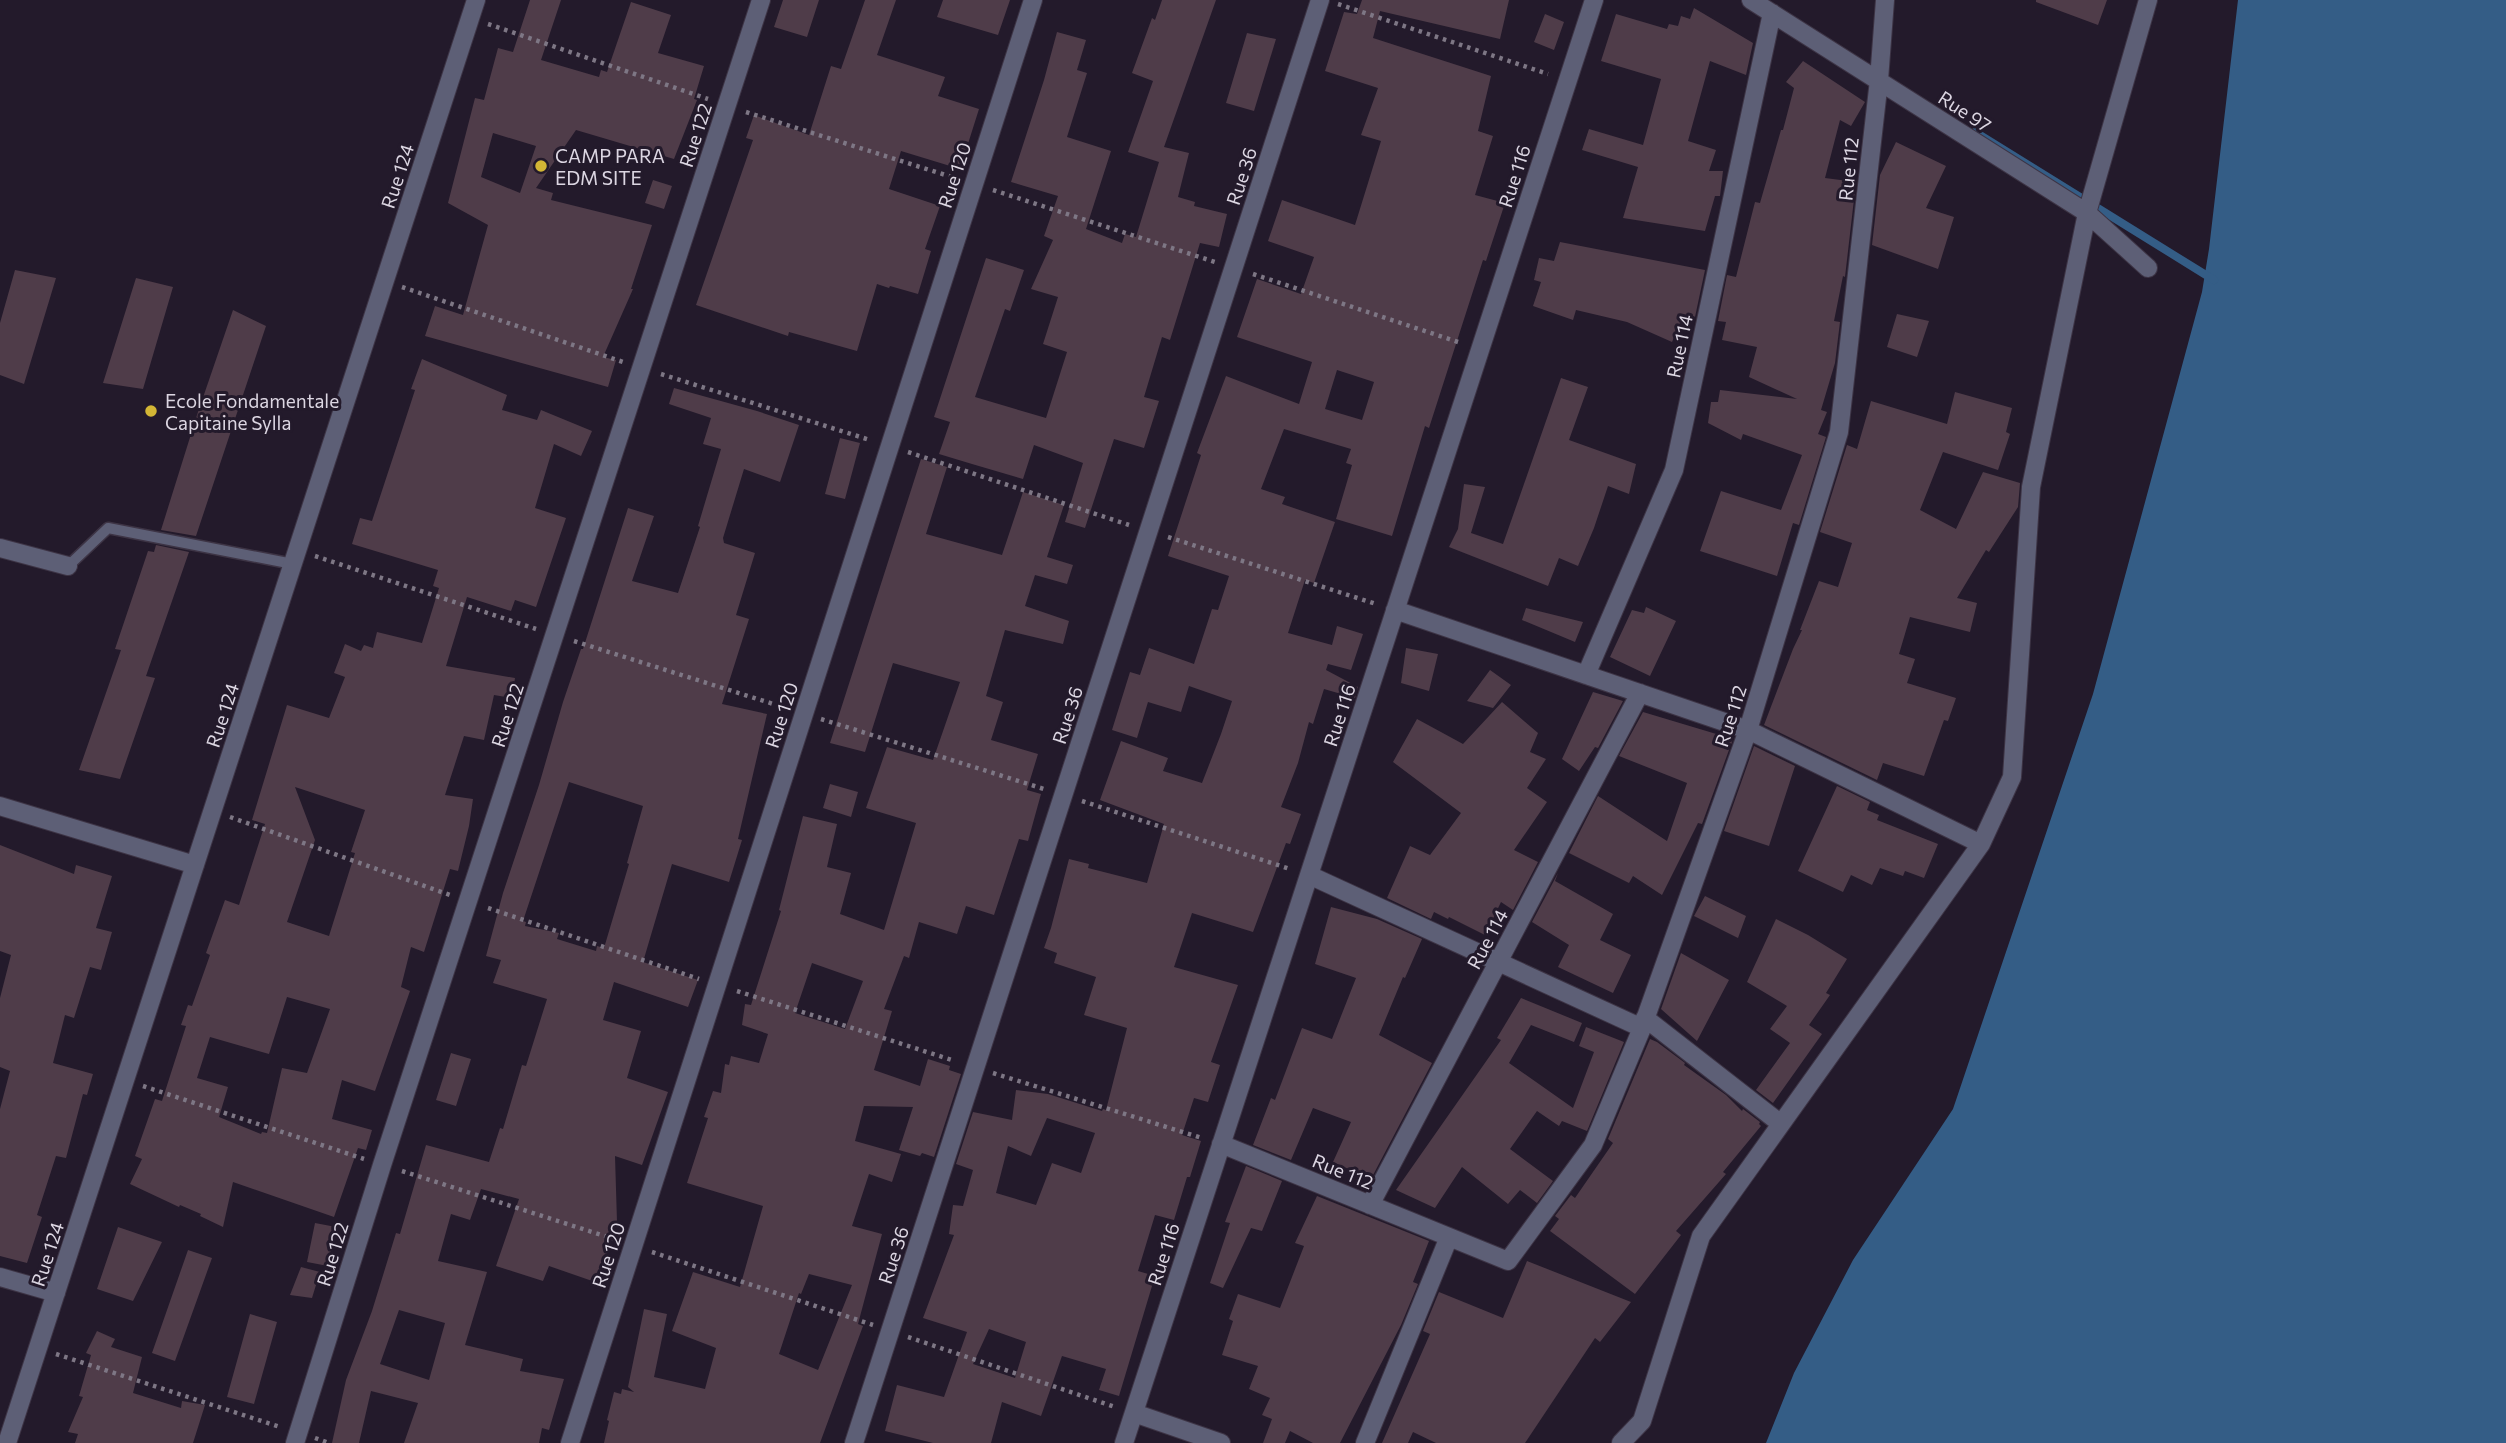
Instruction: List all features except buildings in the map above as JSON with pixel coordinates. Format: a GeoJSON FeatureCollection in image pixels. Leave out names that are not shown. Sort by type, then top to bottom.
{"type":"FeatureCollection","features":[{"type":"Feature","properties":{"kind":"street","name":"Rue 124"},"geometry":{"type":"LineString","coordinates":[[8,1443],[477,0]]}},
{"type":"Feature","properties":{"kind":"street","name":"Rue 122"},"geometry":{"type":"LineString","coordinates":[[297,1438],[387,1152],[761,0]]}},
{"type":"Feature","properties":{"kind":"street","name":"Rue 120"},"geometry":{"type":"LineString","coordinates":[[570,1443],[1032,0]]}},
{"type":"Feature","properties":{"kind":"street","name":"Rue 36"},"geometry":{"type":"LineString","coordinates":[[854,1443],[1320,0]]}},
{"type":"Feature","properties":{"kind":"street","name":"Rue 116"},"geometry":{"type":"LineString","coordinates":[[1124,1443],[1594,0]]}},
{"type":"Feature","properties":{"kind":"street","name":"Rue 97"},"geometry":{"type":"LineString","coordinates":[[1751,0],[2087,213],[2148,268]]}},
{"type":"Feature","properties":{"kind":"street","name":"Rue 112"},"geometry":{"type":"LineString","coordinates":[[1221,1144],[1508,1261],[1593,1145],[1644,1023],[1748,730],[1839,432],[1879,80],[1885,0]]}},
{"type":"Feature","properties":{"kind":"street"},"geometry":{"type":"LineString","coordinates":[[1621,1443],[1642,1421],[1701,1237],[1981,844],[2012,777],[2031,487],[2087,213],[2148,0]]}},
{"type":"Feature","properties":{"kind":"street","name":"Rue 114"},"geometry":{"type":"LineString","coordinates":[[1586,675],[1674,470],[1772,13]]}},
{"type":"Feature","properties":{"kind":"street"},"geometry":{"type":"LineString","coordinates":[[0,548],[68,566]]}},
{"type":"Feature","properties":{"kind":"street"},"geometry":{"type":"LineString","coordinates":[[1395,610],[1748,730],[1981,844]]}},
{"type":"Feature","properties":{"kind":"street","name":"Rue 114"},"geometry":{"type":"LineString","coordinates":[[1370,1205],[1640,693]]}},
{"type":"Feature","properties":{"kind":"street"},"geometry":{"type":"LineString","coordinates":[[0,806],[195,865]]}},
{"type":"Feature","properties":{"kind":"street"},"geometry":{"type":"LineString","coordinates":[[1309,875],[1498,962],[1644,1023],[1781,1124]]}},
{"type":"Feature","properties":{"kind":"street"},"geometry":{"type":"LineString","coordinates":[[1365,1443],[1449,1237]]}},
{"type":"Feature","properties":{"kind":"street"},"geometry":{"type":"LineString","coordinates":[[0,1277],[56,1293]]}},
{"type":"Feature","properties":{"kind":"street"},"geometry":{"type":"LineString","coordinates":[[1133,1413],[1221,1443]]}},
{"type":"Feature","properties":{"kind":"lane"},"geometry":{"type":"LineString","coordinates":[[68,566],[108,528],[293,564]]}},
{"type":"Feature","properties":{"kind":"path"},"geometry":{"type":"LineString","coordinates":[[1327,0],[1568,80]]}},
{"type":"Feature","properties":{"kind":"path"},"geometry":{"type":"LineString","coordinates":[[38,1349],[297,1438],[329,1443]]}},
{"type":"Feature","properties":{"kind":"water"},"geometry":{"type":"Polygon","coordinates":[[[2238,0],[2506,0],[2506,1443],[1766,1443],[1794,1373],[1853,1260],[1953,1109],[2093,694],[2202,292],[2238,0]]]}},
{"type":"Feature","properties":{"kind":"waterway"},"geometry":{"type":"LineString","coordinates":[[1975,132],[2214,280]]}},
{"type":"Feature","properties":{"kind":"place","name":"CAMP PARA EDM SITE"},"geometry":{"type":"Point","coordinates":[541,166]}},
{"type":"Feature","properties":{"kind":"place","name":"Ecole Fondamentale Capitaine Sylla"},"geometry":{"type":"Point","coordinates":[151,411]}}]}
